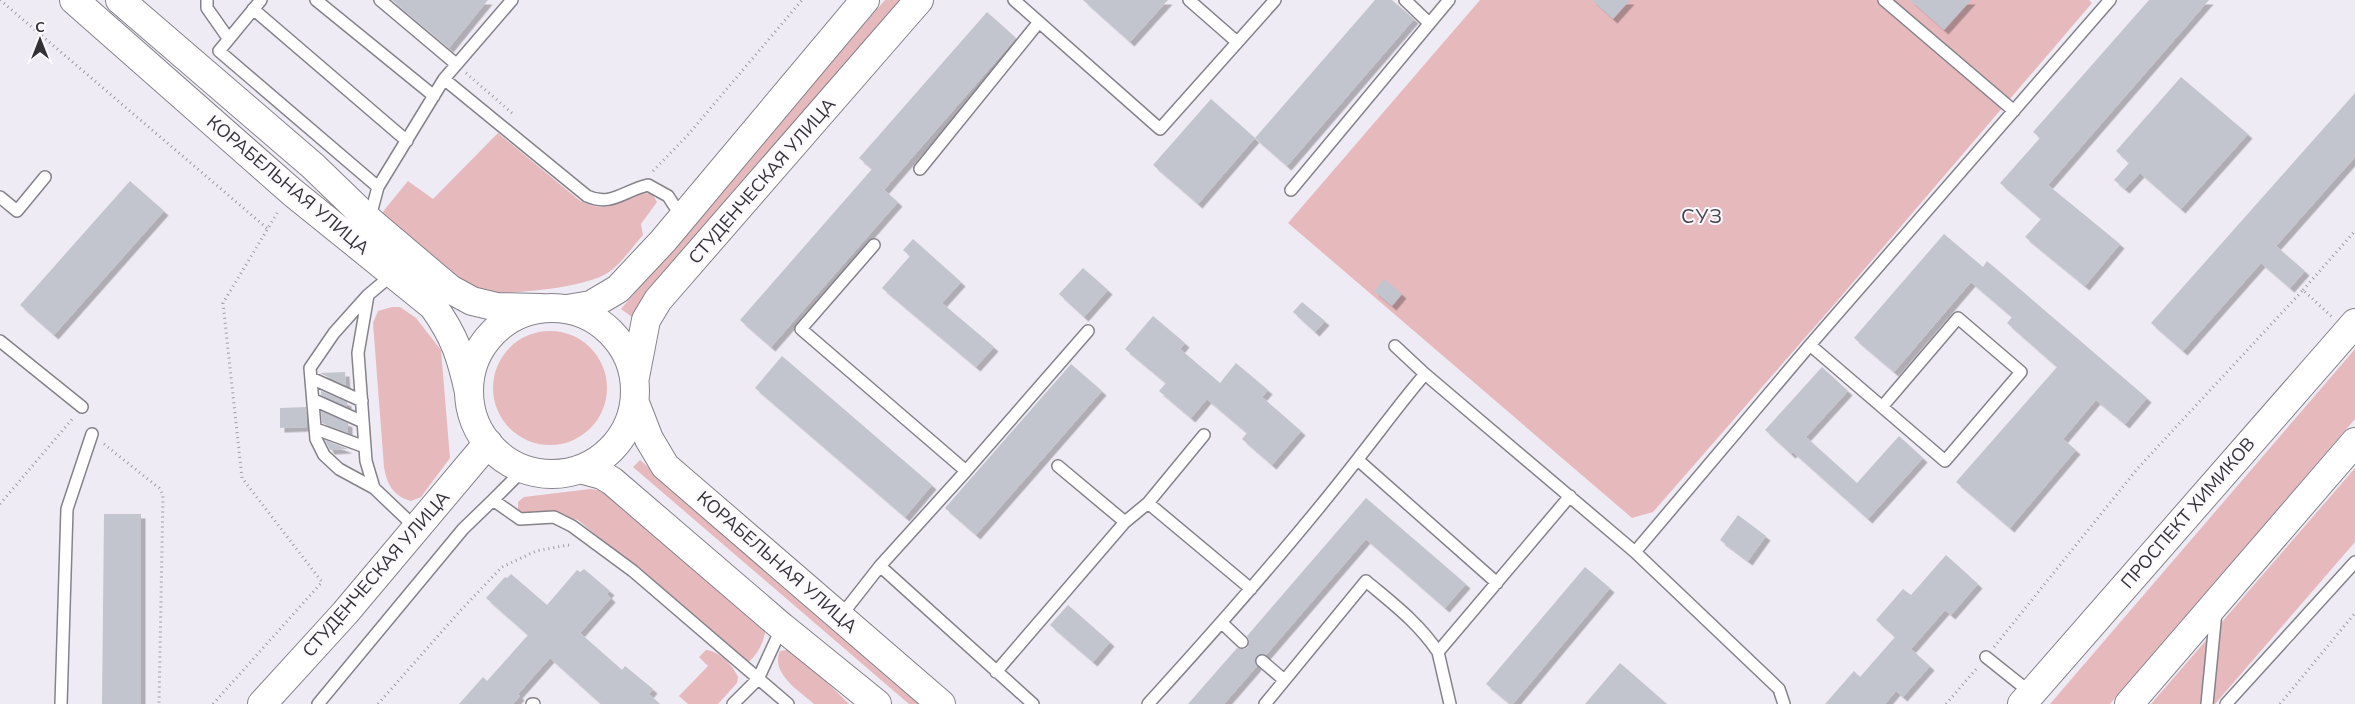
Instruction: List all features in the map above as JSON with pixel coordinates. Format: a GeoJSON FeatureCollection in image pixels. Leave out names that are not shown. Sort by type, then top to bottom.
{"type":"FeatureCollection","features":[{"type":"Feature","properties":{"kind":"main road","name":"КОРАБЕЛЬНАЯ УЛИЦА"},"geometry":{"type":"LineString","coordinates":[[74,0],[292,192],[394,273],[432,306],[450,330],[461,356],[475,423],[488,443],[514,465],[524,469],[552,474],[580,469],[600,459],[616,444],[628,425],[635,390]]}},
{"type":"Feature","properties":{"kind":"main road","name":"КОРАБЕЛЬНАЯ УЛИЦА"},"geometry":{"type":"LineString","coordinates":[[120,0],[313,166],[372,223],[450,290],[472,301],[497,307],[567,309],[591,317],[612,332],[627,353],[649,439],[665,466],[941,704]]}},
{"type":"Feature","properties":{"kind":"main road","name":"СТУДЕНЧЕСКАЯ УЛИЦА"},"geometry":{"type":"LineString","coordinates":[[567,309],[591,305],[618,289],[663,241],[865,0]]}},
{"type":"Feature","properties":{"kind":"main road","name":"СТУДЕНЧЕСКАЯ УЛИЦА"},"geometry":{"type":"LineString","coordinates":[[635,390],[646,320],[658,300],[919,0]]}},
{"type":"Feature","properties":{"kind":"main road","name":"КОРАБЕЛЬНАЯ УЛИЦА"},"geometry":{"type":"LineString","coordinates":[[469,392],[472,366],[483,344],[498,327],[518,314],[540,308]]}},
{"type":"Feature","properties":{"kind":"main road","name":"ПРОСПЕКТ ХИМИКОВ"},"geometry":{"type":"LineString","coordinates":[[2026,698],[2352,327]]}},
{"type":"Feature","properties":{"kind":"main road"},"geometry":{"type":"LineString","coordinates":[[2129,704],[2355,442]]}},
{"type":"Feature","properties":{"kind":"main road","name":"СТУДЕНЧЕСКАЯ УЛИЦА"},"geometry":{"type":"LineString","coordinates":[[262,704],[345,613],[488,443]]}},
{"type":"Feature","properties":{"kind":"main road","name":"КОРАБЕЛЬНАЯ УЛИЦА"},"geometry":{"type":"LineString","coordinates":[[580,469],[602,475],[612,481],[877,704]]}},
{"type":"Feature","properties":{"kind":"lane"},"geometry":{"type":"LineString","coordinates":[[197,0],[207,4],[228,38]]}},
{"type":"Feature","properties":{"kind":"lane"},"geometry":{"type":"LineString","coordinates":[[316,0],[434,96]]}},
{"type":"Feature","properties":{"kind":"lane"},"geometry":{"type":"LineString","coordinates":[[380,0],[456,64]]}},
{"type":"Feature","properties":{"kind":"lane"},"geometry":{"type":"LineString","coordinates":[[372,223],[371,213],[378,187],[444,79],[512,0]]}},
{"type":"Feature","properties":{"kind":"lane"},"geometry":{"type":"LineString","coordinates":[[1014,0],[1160,129],[1275,0]]}},
{"type":"Feature","properties":{"kind":"lane"},"geometry":{"type":"LineString","coordinates":[[1189,0],[1237,42]]}},
{"type":"Feature","properties":{"kind":"lane"},"geometry":{"type":"LineString","coordinates":[[1405,0],[1428,22]]}},
{"type":"Feature","properties":{"kind":"lane"},"geometry":{"type":"LineString","coordinates":[[1291,190],[1428,22],[1449,0]]}},
{"type":"Feature","properties":{"kind":"lane"},"geometry":{"type":"LineString","coordinates":[[1884,0],[2014,111]]}},
{"type":"Feature","properties":{"kind":"lane"},"geometry":{"type":"LineString","coordinates":[[1635,552],[1810,346],[2110,0]]}},
{"type":"Feature","properties":{"kind":"lane"},"geometry":{"type":"LineString","coordinates":[[378,187],[219,51],[257,4],[406,141]]}},
{"type":"Feature","properties":{"kind":"lane"},"geometry":{"type":"LineString","coordinates":[[920,169],[1039,22]]}},
{"type":"Feature","properties":{"kind":"lane"},"geometry":{"type":"LineString","coordinates":[[444,79],[587,196],[598,201],[607,201],[635,188],[648,185],[668,196],[678,210],[663,241]]}},
{"type":"Feature","properties":{"kind":"lane"},"geometry":{"type":"LineString","coordinates":[[0,197],[17,211],[45,177]]}},
{"type":"Feature","properties":{"kind":"lane"},"geometry":{"type":"LineString","coordinates":[[874,245],[802,329],[966,471]]}},
{"type":"Feature","properties":{"kind":"lane"},"geometry":{"type":"LineString","coordinates":[[394,273],[368,296],[334,332],[310,368],[316,439],[324,456],[339,469],[374,488],[416,528]]}},
{"type":"Feature","properties":{"kind":"lane"},"geometry":{"type":"LineString","coordinates":[[368,296],[358,353],[366,461],[374,488]]}},
{"type":"Feature","properties":{"kind":"lane"},"geometry":{"type":"LineString","coordinates":[[1810,346],[1882,407],[1945,460],[2021,372],[1958,318],[1882,407]]}},
{"type":"Feature","properties":{"kind":"lane"},"geometry":{"type":"LineString","coordinates":[[840,617],[880,566],[1088,331]]}},
{"type":"Feature","properties":{"kind":"lane"},"geometry":{"type":"LineString","coordinates":[[0,342],[82,407]]}},
{"type":"Feature","properties":{"kind":"lane"},"geometry":{"type":"LineString","coordinates":[[1395,346],[1425,374],[1635,552],[1778,689],[1784,704]]}},
{"type":"Feature","properties":{"kind":"lane"},"geometry":{"type":"LineString","coordinates":[[1148,704],[1222,623],[1358,460],[1386,420],[1425,374]]}},
{"type":"Feature","properties":{"kind":"lane"},"geometry":{"type":"LineString","coordinates":[[311,378],[362,401]]}},
{"type":"Feature","properties":{"kind":"lane"},"geometry":{"type":"LineString","coordinates":[[314,400],[363,422]]}},
{"type":"Feature","properties":{"kind":"lane"},"geometry":{"type":"LineString","coordinates":[[316,429],[365,447]]}},
{"type":"Feature","properties":{"kind":"lane"},"geometry":{"type":"LineString","coordinates":[[61,704],[68,509],[92,434]]}},
{"type":"Feature","properties":{"kind":"lane"},"geometry":{"type":"LineString","coordinates":[[996,672],[1124,522],[1148,503],[1204,435]]}},
{"type":"Feature","properties":{"kind":"lane"},"geometry":{"type":"LineString","coordinates":[[1358,460],[1497,583]]}},
{"type":"Feature","properties":{"kind":"lane"},"geometry":{"type":"LineString","coordinates":[[1058,466],[1124,522]]}},
{"type":"Feature","properties":{"kind":"lane"},"geometry":{"type":"LineString","coordinates":[[318,704],[463,529],[524,469]]}},
{"type":"Feature","properties":{"kind":"lane"},"geometry":{"type":"LineString","coordinates":[[1438,652],[1570,496]]}},
{"type":"Feature","properties":{"kind":"lane"},"geometry":{"type":"LineString","coordinates":[[493,500],[520,519],[554,517],[572,526],[633,571],[788,704]]}},
{"type":"Feature","properties":{"kind":"lane"},"geometry":{"type":"LineString","coordinates":[[1148,503],[1250,589]]}},
{"type":"Feature","properties":{"kind":"lane"},"geometry":{"type":"LineString","coordinates":[[2226,704],[2355,562]]}},
{"type":"Feature","properties":{"kind":"lane"},"geometry":{"type":"LineString","coordinates":[[880,566],[1033,704]]}},
{"type":"Feature","properties":{"kind":"lane"},"geometry":{"type":"LineString","coordinates":[[1265,704],[1283,679],[1366,581],[1412,620],[1427,636],[1438,652],[1450,704]]}},
{"type":"Feature","properties":{"kind":"lane"},"geometry":{"type":"LineString","coordinates":[[2207,704],[2217,601]]}},
{"type":"Feature","properties":{"kind":"lane"},"geometry":{"type":"LineString","coordinates":[[1222,623],[1242,642]]}},
{"type":"Feature","properties":{"kind":"lane"},"geometry":{"type":"LineString","coordinates":[[733,704],[758,679],[782,626]]}},
{"type":"Feature","properties":{"kind":"lane"},"geometry":{"type":"LineString","coordinates":[[1986,657],[2026,698]]}},
{"type":"Feature","properties":{"kind":"lane"},"geometry":{"type":"LineString","coordinates":[[1262,660],[1283,679]]}},
{"type":"Feature","properties":{"kind":"path"},"geometry":{"type":"LineString","coordinates":[[0,0],[268,229]]}},
{"type":"Feature","properties":{"kind":"path"},"geometry":{"type":"LineString","coordinates":[[648,172],[654,171],[687,136],[802,0]]}},
{"type":"Feature","properties":{"kind":"path"},"geometry":{"type":"LineString","coordinates":[[456,64],[513,114]]}},
{"type":"Feature","properties":{"kind":"path"},"geometry":{"type":"LineString","coordinates":[[213,704],[322,582],[242,478],[223,303],[281,207]]}},
{"type":"Feature","properties":{"kind":"path"},"geometry":{"type":"LineString","coordinates":[[1946,704],[2138,468],[2304,290],[2355,231]]}},
{"type":"Feature","properties":{"kind":"path"},"geometry":{"type":"LineString","coordinates":[[2304,290],[2352,327]]}},
{"type":"Feature","properties":{"kind":"path"},"geometry":{"type":"LineString","coordinates":[[0,504],[82,407]]}},
{"type":"Feature","properties":{"kind":"path"},"geometry":{"type":"LineString","coordinates":[[92,434],[158,488],[163,495],[160,704]]}},
{"type":"Feature","properties":{"kind":"path"},"geometry":{"type":"LineString","coordinates":[[378,704],[460,610],[502,567],[536,551],[568,545],[574,546]]}},
{"type":"Feature","properties":{"kind":"path"},"geometry":{"type":"LineString","coordinates":[[2280,704],[2355,613]]}},
{"type":"Feature","properties":{"kind":"shaded area"},"geometry":{"type":"Polygon","coordinates":[[[885,0],[904,0],[632,317],[621,309],[885,0]]]}},
{"type":"Feature","properties":{"kind":"shaded area"},"geometry":{"type":"Polygon","coordinates":[[[1480,0],[2089,0],[2092,3],[1838,300],[1653,512],[1632,518],[1288,223],[1480,0]]]}},
{"type":"Feature","properties":{"kind":"shaded area"},"geometry":{"type":"Polygon","coordinates":[[[498,133],[579,200],[591,205],[609,206],[641,194],[652,193],[657,202],[641,224],[643,235],[623,260],[609,272],[597,278],[564,287],[477,294],[381,214],[408,181],[433,199],[498,133]]]}},
{"type":"Feature","properties":{"kind":"shaded area"},"geometry":{"type":"Polygon","coordinates":[[[400,307],[416,318],[441,350],[450,458],[421,497],[411,501],[395,493],[389,484],[384,467],[373,323],[378,311],[400,307]]]}},
{"type":"Feature","properties":{"kind":"shaded area"},"geometry":{"type":"Polygon","coordinates":[[[550,331],[572,335],[591,347],[603,366],[607,388],[603,410],[591,429],[572,441],[550,445],[528,441],[509,429],[497,410],[493,388],[497,366],[509,347],[528,335],[550,331]]]}},
{"type":"Feature","properties":{"kind":"shaded area"},"geometry":{"type":"Polygon","coordinates":[[[2355,349],[2355,419],[2110,704],[2050,704],[2355,349]]]}},
{"type":"Feature","properties":{"kind":"shaded area"},"geometry":{"type":"Polygon","coordinates":[[[640,460],[924,704],[909,704],[633,467],[640,460]]]}},
{"type":"Feature","properties":{"kind":"shaded area"},"geometry":{"type":"Polygon","coordinates":[[[2355,468],[2355,542],[2215,704],[2151,704],[2355,468]]]}},
{"type":"Feature","properties":{"kind":"shaded area"},"geometry":{"type":"Polygon","coordinates":[[[590,489],[609,491],[766,629],[761,646],[750,661],[745,661],[578,520],[530,514],[518,510],[518,502],[524,497],[590,489]]]}},
{"type":"Feature","properties":{"kind":"shaded area"},"geometry":{"type":"Polygon","coordinates":[[[793,649],[849,704],[814,704],[794,687],[782,674],[778,659],[780,651],[793,649]]]}},
{"type":"Feature","properties":{"kind":"shaded area"},"geometry":{"type":"Polygon","coordinates":[[[706,650],[716,653],[729,663],[738,677],[737,683],[718,704],[688,704],[679,696],[708,666],[699,657],[706,650]]]}},
{"type":"Feature","properties":{"kind":"building"},"geometry":{"type":"Polygon","coordinates":[[[392,0],[488,0],[449,48],[392,0]]]}},
{"type":"Feature","properties":{"kind":"building"},"geometry":{"type":"Polygon","coordinates":[[[1083,0],[1168,0],[1130,42],[1083,0]]]}},
{"type":"Feature","properties":{"kind":"building"},"geometry":{"type":"Polygon","coordinates":[[[1375,0],[1392,0],[1414,19],[1287,166],[1255,138],[1375,0]]]}},
{"type":"Feature","properties":{"kind":"building"},"geometry":{"type":"Polygon","coordinates":[[[1592,0],[1630,0],[1613,19],[1592,0]]]}},
{"type":"Feature","properties":{"kind":"building"},"geometry":{"type":"Polygon","coordinates":[[[1910,0],[1971,0],[1944,30],[1910,0]]]}},
{"type":"Feature","properties":{"kind":"building"},"geometry":{"type":"Polygon","coordinates":[[[2149,0],[2209,0],[2048,185],[2120,244],[2085,286],[2025,237],[2041,219],[2000,183],[2040,138],[2033,132],[2149,0]]]}},
{"type":"Feature","properties":{"kind":"building"},"geometry":{"type":"Polygon","coordinates":[[[987,12],[1016,38],[884,190],[898,202],[771,347],[740,320],[872,169],[859,158],[987,12]]]}},
{"type":"Feature","properties":{"kind":"building"},"geometry":{"type":"Polygon","coordinates":[[[2181,77],[2248,134],[2181,209],[2140,173],[2125,189],[2114,180],[2129,163],[2116,151],[2181,77]]]}},
{"type":"Feature","properties":{"kind":"building"},"geometry":{"type":"Polygon","coordinates":[[[2355,93],[2355,157],[2276,246],[2305,271],[2290,288],[2261,263],[2183,351],[2151,323],[2355,93]]]}},
{"type":"Feature","properties":{"kind":"building"},"geometry":{"type":"Polygon","coordinates":[[[1211,99],[1255,138],[1198,204],[1153,165],[1211,99]]]}},
{"type":"Feature","properties":{"kind":"building"},"geometry":{"type":"Polygon","coordinates":[[[130,181],[164,211],[54,335],[20,305],[130,181]]]}},
{"type":"Feature","properties":{"kind":"building"},"geometry":{"type":"Polygon","coordinates":[[[1944,234],[1983,267],[1987,261],[2147,398],[2125,424],[2096,400],[2063,439],[2076,450],[2010,528],[1956,482],[2057,367],[2007,323],[2012,317],[1971,282],[1894,372],[1854,338],[1944,234]]]}},
{"type":"Feature","properties":{"kind":"building"},"geometry":{"type":"Polygon","coordinates":[[[913,239],[961,282],[942,303],[994,347],[976,367],[882,288],[910,256],[903,250],[913,239]]]}},
{"type":"Feature","properties":{"kind":"building"},"geometry":{"type":"Polygon","coordinates":[[[1083,268],[1108,290],[1084,317],[1059,294],[1083,268]]]}},
{"type":"Feature","properties":{"kind":"building"},"geometry":{"type":"Polygon","coordinates":[[[1384,279],[1402,294],[1392,306],[1374,291],[1384,279]]]}},
{"type":"Feature","properties":{"kind":"building"},"geometry":{"type":"Polygon","coordinates":[[[1302,302],[1325,321],[1315,332],[1293,312],[1302,302]]]}},
{"type":"Feature","properties":{"kind":"building"},"geometry":{"type":"Polygon","coordinates":[[[1153,316],[1185,343],[1180,349],[1220,383],[1236,363],[1268,390],[1262,397],[1301,431],[1272,465],[1242,439],[1247,433],[1207,399],[1191,418],[1159,391],[1166,383],[1125,349],[1153,316]]]}},
{"type":"Feature","properties":{"kind":"building"},"geometry":{"type":"Polygon","coordinates":[[[782,356],[932,485],[905,517],[755,388],[782,356]]]}},
{"type":"Feature","properties":{"kind":"building"},"geometry":{"type":"Polygon","coordinates":[[[1071,364],[1102,391],[976,535],[945,508],[1071,364]]]}},
{"type":"Feature","properties":{"kind":"building"},"geometry":{"type":"Polygon","coordinates":[[[1822,367],[1848,391],[1806,437],[1857,483],[1899,436],[1923,458],[1868,519],[1793,452],[1791,454],[1765,430],[1822,367]]]}},
{"type":"Feature","properties":{"kind":"building"},"geometry":{"type":"Polygon","coordinates":[[[345,372],[346,386],[320,373],[345,372]]]}},
{"type":"Feature","properties":{"kind":"building"},"geometry":{"type":"Polygon","coordinates":[[[321,391],[347,402],[347,407],[321,395],[321,391]]]}},
{"type":"Feature","properties":{"kind":"building"},"geometry":{"type":"Polygon","coordinates":[[[306,407],[307,427],[280,428],[280,408],[306,407]]]}},
{"type":"Feature","properties":{"kind":"building"},"geometry":{"type":"Polygon","coordinates":[[[321,411],[348,423],[348,433],[322,423],[321,411]]]}},
{"type":"Feature","properties":{"kind":"building"},"geometry":{"type":"Polygon","coordinates":[[[325,440],[348,449],[330,450],[325,440]]]}},
{"type":"Feature","properties":{"kind":"building"},"geometry":{"type":"Polygon","coordinates":[[[1366,498],[1466,584],[1445,608],[1366,539],[1266,655],[1257,656],[1255,660],[1257,666],[1224,704],[1188,704],[1237,648],[1244,649],[1248,647],[1249,640],[1247,636],[1366,498]]]}},
{"type":"Feature","properties":{"kind":"building"},"geometry":{"type":"Polygon","coordinates":[[[104,514],[141,514],[141,704],[102,704],[104,514]]]}},
{"type":"Feature","properties":{"kind":"building"},"geometry":{"type":"Polygon","coordinates":[[[1738,515],[1766,536],[1748,561],[1720,540],[1738,515]]]}},
{"type":"Feature","properties":{"kind":"building"},"geometry":{"type":"Polygon","coordinates":[[[1946,555],[1978,584],[1951,615],[1945,610],[1911,649],[1930,666],[1903,697],[1896,691],[1885,704],[1825,704],[1854,671],[1860,677],[1895,637],[1876,620],[1903,589],[1911,595],[1946,555]]]}},
{"type":"Feature","properties":{"kind":"building"},"geometry":{"type":"Polygon","coordinates":[[[1585,567],[1610,588],[1513,704],[1510,704],[1486,684],[1585,567]]]}},
{"type":"Feature","properties":{"kind":"building"},"geometry":{"type":"Polygon","coordinates":[[[584,569],[610,591],[607,594],[611,598],[580,633],[622,670],[625,666],[653,689],[649,694],[660,704],[601,704],[550,658],[518,694],[520,696],[513,704],[459,704],[483,677],[487,681],[528,635],[486,598],[505,577],[507,578],[511,574],[547,605],[577,570],[580,572],[584,569]]]}},
{"type":"Feature","properties":{"kind":"building"},"geometry":{"type":"Polygon","coordinates":[[[1068,605],[1110,642],[1093,662],[1050,625],[1068,605]]]}},
{"type":"Feature","properties":{"kind":"building"},"geometry":{"type":"Polygon","coordinates":[[[1620,663],[1667,704],[1585,704],[1620,663]]]}},
{"type":"Feature","properties":{"kind":"district","name":"СУЗ"},"geometry":{"type":"Point","coordinates":[1702,216]}}]}
